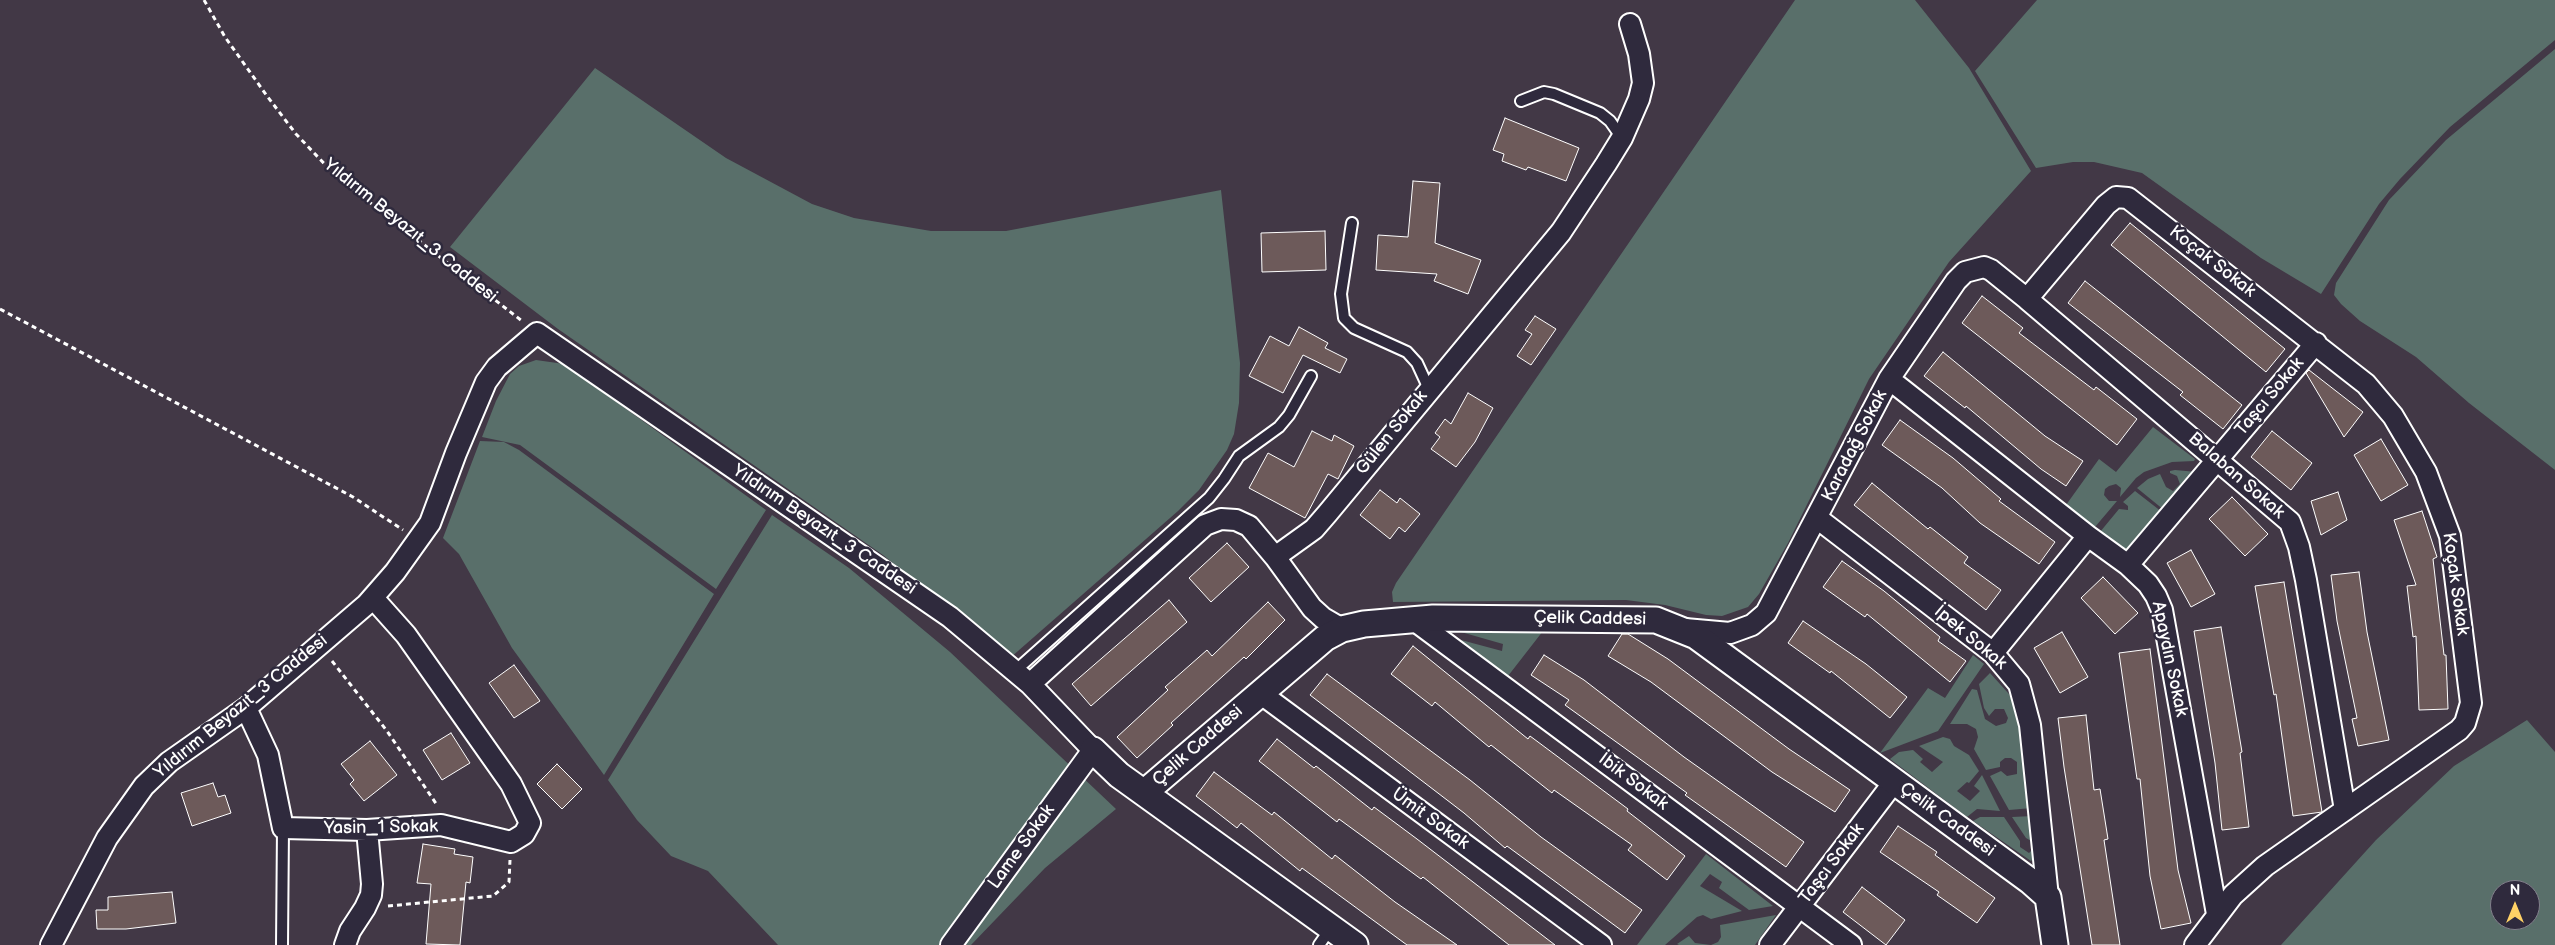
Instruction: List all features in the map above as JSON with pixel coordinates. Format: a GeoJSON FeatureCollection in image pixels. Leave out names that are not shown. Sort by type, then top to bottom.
{"type":"FeatureCollection","features":[{"type":"Feature","properties":{"kind":"street","name":"Gülen Sokak"},"geometry":{"type":"LineString","coordinates":[[1275,557],[1314,529],[1560,232],[1622,138],[1639,99],[1643,84],[1639,54],[1630,24]]}},
{"type":"Feature","properties":{"kind":"street","name":"Koçak Sokak"},"geometry":{"type":"LineString","coordinates":[[2027,299],[2106,205],[2116,197],[2128,198],[2316,343],[2366,384],[2393,416],[2426,472],[2450,536],[2471,703],[2469,716],[2459,730],[2265,866],[2233,895],[2217,914],[2196,945]]}},
{"type":"Feature","properties":{"kind":"street","name":"Karadağ Sokak"},"geometry":{"type":"LineString","coordinates":[[1682,628],[1730,633],[1742,630],[1760,620],[1766,613],[1889,379],[1964,272],[1984,267],[1992,270],[2027,299]]}},
{"type":"Feature","properties":{"kind":"street","name":"Balaban Sokak"},"geometry":{"type":"LineString","coordinates":[[2027,299],[2290,522],[2295,534],[2306,580],[2344,810]]}},
{"type":"Feature","properties":{"kind":"street","name":"Yıldırım Beyazıt_3 Caddesi"},"geometry":{"type":"LineString","coordinates":[[51,945],[107,838],[144,786],[169,762],[246,708],[373,598],[420,541],[430,523],[456,453],[486,382],[497,366],[537,332],[950,617],[1030,684],[1093,750]]}},
{"type":"Feature","properties":{"kind":"street","name":"Taşcı Sokak"},"geometry":{"type":"LineString","coordinates":[[2128,566],[2316,343]]}},
{"type":"Feature","properties":{"kind":"street","name":"Apaydın Sokak"},"geometry":{"type":"LineString","coordinates":[[1889,379],[2128,566],[2148,584],[2156,596],[2162,610],[2217,914]]}},
{"type":"Feature","properties":{"kind":"street","name":"İpek Sokak"},"geometry":{"type":"LineString","coordinates":[[1817,518],[1993,653],[2014,677],[2025,699],[2030,725],[2048,897]]}},
{"type":"Feature","properties":{"kind":"street"},"geometry":{"type":"LineString","coordinates":[[1030,684],[1204,525],[1221,519],[1236,520],[1249,526],[1275,557],[1312,608],[1342,629]]}},
{"type":"Feature","properties":{"kind":"street"},"geometry":{"type":"LineString","coordinates":[[1993,653],[2088,536]]}},
{"type":"Feature","properties":{"kind":"street"},"geometry":{"type":"LineString","coordinates":[[373,598],[406,635],[511,784],[530,823],[524,834],[511,842]]}},
{"type":"Feature","properties":{"kind":"street","name":"Çelik Caddesi"},"geometry":{"type":"LineString","coordinates":[[1145,792],[1325,638],[1342,629],[1364,624],[1432,618],[1630,618],[1656,620],[1682,628],[1696,636],[2048,897]]}},
{"type":"Feature","properties":{"kind":"street","name":"İbik Sokak"},"geometry":{"type":"LineString","coordinates":[[1414,620],[1851,945]]}},
{"type":"Feature","properties":{"kind":"street","name":"Ümit Sokak"},"geometry":{"type":"LineString","coordinates":[[1260,693],[1601,945]]}},
{"type":"Feature","properties":{"kind":"street"},"geometry":{"type":"LineString","coordinates":[[246,708],[268,755],[283,828]]}},
{"type":"Feature","properties":{"kind":"street"},"geometry":{"type":"LineString","coordinates":[[1093,750],[1119,775],[1145,792],[1325,936],[1355,945]]}},
{"type":"Feature","properties":{"kind":"street","name":"Lame Sokak"},"geometry":{"type":"LineString","coordinates":[[951,945],[1093,750]]}},
{"type":"Feature","properties":{"kind":"street","name":"Taşcı Sokak"},"geometry":{"type":"LineString","coordinates":[[1770,945],[1894,782]]}},
{"type":"Feature","properties":{"kind":"street","name":"Yasin_1 Sokak"},"geometry":{"type":"LineString","coordinates":[[283,828],[367,830],[441,825],[511,842]]}},
{"type":"Feature","properties":{"kind":"street"},"geometry":{"type":"LineString","coordinates":[[345,945],[350,931],[365,908],[372,884],[367,830]]}},
{"type":"Feature","properties":{"kind":"street"},"geometry":{"type":"LineString","coordinates":[[2048,897],[2055,945]]}},
{"type":"Feature","properties":{"kind":"lane"},"geometry":{"type":"LineString","coordinates":[[1522,101],[1544,92],[1554,94],[1600,113],[1610,121],[1622,138]]}},
{"type":"Feature","properties":{"kind":"lane"},"geometry":{"type":"LineString","coordinates":[[1352,223],[1341,294],[1344,318],[1354,328],[1407,352],[1417,364],[1429,388]]}},
{"type":"Feature","properties":{"kind":"lane"},"geometry":{"type":"LineString","coordinates":[[1015,671],[1209,498],[1239,456],[1279,427],[1289,415],[1311,376]]}},
{"type":"Feature","properties":{"kind":"lane"},"geometry":{"type":"LineString","coordinates":[[282,945],[283,828]]}},
{"type":"Feature","properties":{"kind":"path","name":"Yıldırım Beyazıt_3 Caddesi"},"geometry":{"type":"LineString","coordinates":[[204,0],[226,37],[267,96],[296,134],[336,176],[537,332]]}},
{"type":"Feature","properties":{"kind":"path"},"geometry":{"type":"LineString","coordinates":[[0,309],[353,497],[420,541]]}},
{"type":"Feature","properties":{"kind":"path"},"geometry":{"type":"LineString","coordinates":[[319,645],[413,768],[439,809],[441,825]]}},
{"type":"Feature","properties":{"kind":"path"},"geometry":{"type":"LineString","coordinates":[[365,908],[493,896],[509,882],[511,842]]}},
{"type":"Feature","properties":{"kind":"green space"},"geometry":{"type":"Polygon","coordinates":[[[1795,0],[1915,0],[1969,68],[2031,171],[1949,262],[1869,379],[1788,543],[1759,594],[1748,607],[1722,616],[1706,615],[1665,605],[1626,600],[1393,602],[1392,592],[1396,583],[1795,0]]]}},
{"type":"Feature","properties":{"kind":"green space"},"geometry":{"type":"Polygon","coordinates":[[[2037,0],[2555,0],[2555,40],[2450,127],[2400,179],[2379,204],[2321,294],[2261,258],[2142,173],[2094,162],[2073,162],[2036,168],[1975,71],[2037,0]]]}},
{"type":"Feature","properties":{"kind":"green space"},"geometry":{"type":"Polygon","coordinates":[[[2555,49],[2555,470],[2469,403],[2416,357],[2360,321],[2334,295],[2336,283],[2389,200],[2446,140],[2555,49]]]}},
{"type":"Feature","properties":{"kind":"green space"},"geometry":{"type":"Polygon","coordinates":[[[595,68],[726,158],[812,204],[854,218],[931,231],[1006,231],[1221,190],[1240,363],[1239,403],[1234,434],[1227,450],[1199,490],[1178,511],[1010,658],[883,555],[558,329],[450,247],[595,68]]]}},
{"type":"Feature","properties":{"kind":"green space"},"geometry":{"type":"Polygon","coordinates":[[[536,360],[564,364],[766,510],[716,589],[520,445],[482,437],[496,401],[510,374],[519,366],[536,360]]]}},
{"type":"Feature","properties":{"kind":"green space"},"geometry":{"type":"Polygon","coordinates":[[[2153,427],[2195,459],[2194,461],[2172,462],[2144,472],[2136,478],[2120,497],[2121,488],[2116,484],[2109,486],[2105,489],[2104,495],[2109,501],[2117,501],[2095,527],[2066,505],[2099,459],[2116,472],[2153,427]]]}},
{"type":"Feature","properties":{"kind":"green space"},"geometry":{"type":"Polygon","coordinates":[[[480,441],[504,442],[519,450],[714,594],[604,775],[512,648],[459,554],[443,538],[480,441]]]}},
{"type":"Feature","properties":{"kind":"green space"},"geometry":{"type":"Polygon","coordinates":[[[2170,471],[2197,472],[2196,475],[2130,549],[2122,550],[2100,532],[2119,509],[2128,510],[2128,506],[2123,502],[2135,491],[2162,512],[2164,510],[2137,488],[2148,479],[2160,474],[2166,487],[2173,491],[2180,484],[2177,476],[2170,473],[2170,471]]]}},
{"type":"Feature","properties":{"kind":"green space"},"geometry":{"type":"Polygon","coordinates":[[[772,515],[849,568],[950,652],[1116,809],[1045,868],[971,945],[778,945],[708,871],[671,856],[637,820],[608,780],[772,515]]]}},
{"type":"Feature","properties":{"kind":"green space"},"geometry":{"type":"Polygon","coordinates":[[[1461,630],[1543,631],[1508,676],[1461,640],[1502,651],[1503,644],[1461,632],[1461,630]]]}},
{"type":"Feature","properties":{"kind":"green space"},"geometry":{"type":"Polygon","coordinates":[[[1973,655],[1984,664],[1938,731],[1880,753],[1928,688],[1945,698],[1973,655]]]}},
{"type":"Feature","properties":{"kind":"green space"},"geometry":{"type":"Polygon","coordinates":[[[1990,673],[2009,694],[2018,713],[2032,808],[2009,810],[1990,776],[2001,771],[2007,776],[2017,774],[2017,762],[2011,758],[2005,758],[2000,762],[2000,767],[1986,770],[1974,749],[1978,737],[1976,729],[1967,724],[1950,724],[1972,689],[1977,690],[1985,719],[1996,726],[2006,723],[2008,718],[2004,709],[1995,709],[1989,716],[1984,708],[1979,684],[1990,673]]]}},
{"type":"Feature","properties":{"kind":"green space"},"geometry":{"type":"Polygon","coordinates":[[[2527,720],[2555,752],[2555,945],[2281,945],[2376,840],[2454,766],[2527,720]]]}},
{"type":"Feature","properties":{"kind":"green space"},"geometry":{"type":"Polygon","coordinates":[[[1943,737],[1950,739],[1954,746],[1969,755],[1979,771],[1969,783],[1967,782],[1957,791],[1970,801],[1980,791],[1974,786],[1982,775],[2000,811],[1977,809],[1967,817],[1890,759],[1899,752],[1913,750],[1923,759],[1920,762],[1932,772],[1943,762],[1919,746],[1943,737]]]}},
{"type":"Feature","properties":{"kind":"green space"},"geometry":{"type":"Polygon","coordinates":[[[2033,816],[2037,855],[2031,861],[1973,821],[1980,817],[2004,817],[2020,841],[2020,847],[2029,853],[2034,848],[2033,842],[2026,838],[2012,817],[2033,816]]]}},
{"type":"Feature","properties":{"kind":"green space"},"geometry":{"type":"Polygon","coordinates":[[[1706,854],[1773,906],[1749,910],[1719,888],[1722,882],[1710,874],[1700,886],[1742,911],[1711,919],[1703,915],[1697,917],[1665,945],[1637,945],[1706,854]]]}},
{"type":"Feature","properties":{"kind":"green space"},"geometry":{"type":"Polygon","coordinates":[[[1776,915],[1755,945],[1711,945],[1718,942],[1721,937],[1720,925],[1776,915]]]}},
{"type":"Feature","properties":{"kind":"green space"},"geometry":{"type":"Polygon","coordinates":[[[1689,936],[1695,943],[1711,945],[1677,944],[1689,936]]]}},
{"type":"Feature","properties":{"kind":"building"},"geometry":{"type":"Polygon","coordinates":[[[1505,118],[1579,148],[1566,181],[1528,167],[1526,170],[1502,161],[1504,154],[1493,150],[1505,118]]]}},
{"type":"Feature","properties":{"kind":"building"},"geometry":{"type":"Polygon","coordinates":[[[1413,181],[1440,183],[1435,243],[1481,260],[1468,294],[1434,281],[1437,274],[1376,270],[1378,235],[1408,237],[1413,181]]]}},
{"type":"Feature","properties":{"kind":"building"},"geometry":{"type":"Polygon","coordinates":[[[2130,223],[2285,349],[2266,372],[2111,245],[2130,223]]]}},
{"type":"Feature","properties":{"kind":"building"},"geometry":{"type":"Polygon","coordinates":[[[1325,231],[1326,270],[1262,272],[1261,233],[1325,231]]]}},
{"type":"Feature","properties":{"kind":"building"},"geometry":{"type":"Polygon","coordinates":[[[2085,281],[2242,405],[2223,429],[2180,395],[2183,392],[2068,303],[2085,281]]]}},
{"type":"Feature","properties":{"kind":"building"},"geometry":{"type":"Polygon","coordinates":[[[1982,296],[2023,328],[2019,333],[2094,390],[2096,387],[2137,419],[2117,445],[1962,323],[1982,296]]]}},
{"type":"Feature","properties":{"kind":"building"},"geometry":{"type":"Polygon","coordinates":[[[1535,316],[1556,329],[1531,365],[1517,356],[1532,334],[1525,330],[1535,316]]]}},
{"type":"Feature","properties":{"kind":"building"},"geometry":{"type":"Polygon","coordinates":[[[1299,327],[1328,343],[1325,348],[1347,359],[1340,373],[1303,355],[1283,393],[1249,376],[1270,336],[1289,346],[1299,327]]]}},
{"type":"Feature","properties":{"kind":"building"},"geometry":{"type":"Polygon","coordinates":[[[1943,352],[2045,436],[2083,461],[2066,486],[2041,469],[1966,406],[1965,408],[1924,376],[1943,352]]]}},
{"type":"Feature","properties":{"kind":"building"},"geometry":{"type":"Polygon","coordinates":[[[2309,370],[2363,412],[2344,437],[2306,373],[2309,370]]]}},
{"type":"Feature","properties":{"kind":"building"},"geometry":{"type":"Polygon","coordinates":[[[1468,393],[1493,408],[1475,442],[1456,467],[1431,449],[1440,437],[1435,433],[1445,419],[1451,424],[1468,393]]]}},
{"type":"Feature","properties":{"kind":"building"},"geometry":{"type":"Polygon","coordinates":[[[1900,420],[1953,458],[2001,499],[1999,501],[2055,542],[2039,564],[1980,523],[1942,488],[1882,445],[1900,420]]]}},
{"type":"Feature","properties":{"kind":"building"},"geometry":{"type":"Polygon","coordinates":[[[1312,431],[1332,441],[1334,435],[1354,446],[1338,479],[1328,474],[1305,518],[1249,488],[1268,453],[1294,467],[1312,431]]]}},
{"type":"Feature","properties":{"kind":"building"},"geometry":{"type":"Polygon","coordinates":[[[2272,431],[2312,463],[2291,490],[2251,457],[2272,431]]]}},
{"type":"Feature","properties":{"kind":"building"},"geometry":{"type":"Polygon","coordinates":[[[2381,439],[2408,485],[2381,501],[2354,455],[2381,439]]]}},
{"type":"Feature","properties":{"kind":"building"},"geometry":{"type":"Polygon","coordinates":[[[1872,483],[1928,529],[1930,527],[1968,557],[1964,563],[2001,590],[1986,610],[1854,505],[1872,483]]]}},
{"type":"Feature","properties":{"kind":"building"},"geometry":{"type":"Polygon","coordinates":[[[1380,490],[1397,503],[1400,498],[1420,514],[1405,532],[1399,527],[1390,539],[1360,515],[1380,490]]]}},
{"type":"Feature","properties":{"kind":"building"},"geometry":{"type":"Polygon","coordinates":[[[2338,492],[2347,520],[2321,535],[2311,501],[2338,492]]]}},
{"type":"Feature","properties":{"kind":"building"},"geometry":{"type":"Polygon","coordinates":[[[2232,497],[2268,534],[2245,556],[2209,519],[2232,497]]]}},
{"type":"Feature","properties":{"kind":"building"},"geometry":{"type":"Polygon","coordinates":[[[2422,511],[2437,557],[2433,559],[2444,655],[2446,655],[2448,709],[2419,710],[2416,636],[2413,637],[2407,586],[2416,585],[2394,520],[2422,511]]]}},
{"type":"Feature","properties":{"kind":"building"},"geometry":{"type":"Polygon","coordinates":[[[1227,543],[1249,567],[1211,602],[1189,578],[1227,543]]]}},
{"type":"Feature","properties":{"kind":"building"},"geometry":{"type":"Polygon","coordinates":[[[2191,550],[2215,594],[2191,607],[2167,563],[2191,550]]]}},
{"type":"Feature","properties":{"kind":"building"},"geometry":{"type":"Polygon","coordinates":[[[1842,561],[1884,591],[1940,637],[1938,641],[1966,661],[1950,682],[1867,614],[1865,617],[1823,587],[1842,561]]]}},
{"type":"Feature","properties":{"kind":"building"},"geometry":{"type":"Polygon","coordinates":[[[2359,572],[2367,632],[2389,740],[2358,746],[2352,719],[2357,718],[2337,621],[2331,575],[2359,572]]]}},
{"type":"Feature","properties":{"kind":"building"},"geometry":{"type":"Polygon","coordinates":[[[2103,577],[2138,613],[2115,634],[2081,598],[2103,577]]]}},
{"type":"Feature","properties":{"kind":"building"},"geometry":{"type":"Polygon","coordinates":[[[2284,582],[2322,812],[2293,816],[2276,694],[2274,695],[2255,586],[2284,582]]]}},
{"type":"Feature","properties":{"kind":"building"},"geometry":{"type":"Polygon","coordinates":[[[1169,600],[1187,622],[1091,706],[1072,684],[1169,600]]]}},
{"type":"Feature","properties":{"kind":"building"},"geometry":{"type":"Polygon","coordinates":[[[1268,602],[1285,620],[1246,659],[1244,657],[1171,723],[1173,725],[1137,758],[1117,737],[1168,690],[1165,687],[1207,650],[1212,656],[1268,602]]]}},
{"type":"Feature","properties":{"kind":"building"},"geometry":{"type":"Polygon","coordinates":[[[1803,621],[1866,664],[1907,697],[1890,718],[1831,671],[1830,673],[1788,643],[1803,621]]]}},
{"type":"Feature","properties":{"kind":"building"},"geometry":{"type":"Polygon","coordinates":[[[2221,627],[2242,752],[2240,753],[2249,827],[2222,830],[2215,763],[2194,631],[2221,627]]]}},
{"type":"Feature","properties":{"kind":"building"},"geometry":{"type":"Polygon","coordinates":[[[2062,632],[2088,677],[2060,693],[2034,648],[2062,632]]]}},
{"type":"Feature","properties":{"kind":"building"},"geometry":{"type":"Polygon","coordinates":[[[1622,634],[1628,634],[1668,659],[1789,749],[1850,790],[1835,812],[1772,772],[1651,682],[1608,656],[1622,634]]]}},
{"type":"Feature","properties":{"kind":"building"},"geometry":{"type":"Polygon","coordinates":[[[1413,646],[1528,739],[1530,736],[1628,809],[1627,811],[1685,856],[1667,880],[1628,850],[1632,845],[1554,790],[1552,793],[1491,745],[1489,747],[1435,702],[1432,706],[1391,674],[1413,646]]]}},
{"type":"Feature","properties":{"kind":"building"},"geometry":{"type":"Polygon","coordinates":[[[2150,649],[2178,870],[2191,923],[2161,929],[2150,876],[2140,779],[2137,779],[2119,653],[2150,649]]]}},
{"type":"Feature","properties":{"kind":"building"},"geometry":{"type":"Polygon","coordinates":[[[1544,655],[1584,680],[1684,757],[1804,842],[1786,867],[1685,795],[1687,793],[1565,705],[1569,700],[1531,675],[1544,655]]]}},
{"type":"Feature","properties":{"kind":"building"},"geometry":{"type":"Polygon","coordinates":[[[514,665],[540,701],[514,718],[489,683],[514,665]]]}},
{"type":"Feature","properties":{"kind":"building"},"geometry":{"type":"Polygon","coordinates":[[[1327,674],[1470,780],[1541,837],[1642,910],[1625,933],[1507,846],[1505,848],[1464,813],[1310,695],[1327,674]]]}},
{"type":"Feature","properties":{"kind":"building"},"geometry":{"type":"Polygon","coordinates":[[[2086,715],[2094,790],[2100,789],[2108,839],[2104,840],[2120,945],[2092,945],[2064,767],[2058,718],[2086,715]]]}},
{"type":"Feature","properties":{"kind":"building"},"geometry":{"type":"Polygon","coordinates":[[[451,733],[470,763],[442,780],[423,750],[451,733]]]}},
{"type":"Feature","properties":{"kind":"building"},"geometry":{"type":"Polygon","coordinates":[[[1277,739],[1314,768],[1316,766],[1372,810],[1374,807],[1555,945],[1509,945],[1423,877],[1421,879],[1339,819],[1337,822],[1259,761],[1277,739]]]}},
{"type":"Feature","properties":{"kind":"building"},"geometry":{"type":"Polygon","coordinates":[[[370,741],[397,775],[364,801],[350,784],[354,780],[341,764],[370,741]]]}},
{"type":"Feature","properties":{"kind":"building"},"geometry":{"type":"Polygon","coordinates":[[[557,764],[582,789],[562,809],[537,784],[557,764]]]}},
{"type":"Feature","properties":{"kind":"building"},"geometry":{"type":"Polygon","coordinates":[[[1214,772],[1272,815],[1274,812],[1332,859],[1335,855],[1395,902],[1457,945],[1407,945],[1302,868],[1300,871],[1241,823],[1237,828],[1196,796],[1214,772]]]}},
{"type":"Feature","properties":{"kind":"building"},"geometry":{"type":"Polygon","coordinates":[[[213,783],[218,797],[225,795],[231,813],[192,826],[181,793],[213,783]]]}},
{"type":"Feature","properties":{"kind":"building"},"geometry":{"type":"Polygon","coordinates":[[[1898,826],[1937,852],[1935,855],[1995,898],[1977,923],[1937,895],[1939,892],[1880,852],[1898,826]]]}},
{"type":"Feature","properties":{"kind":"building"},"geometry":{"type":"Polygon","coordinates":[[[423,844],[455,849],[454,854],[473,857],[470,883],[466,882],[460,945],[426,944],[431,884],[417,883],[423,844]]]}},
{"type":"Feature","properties":{"kind":"building"},"geometry":{"type":"Polygon","coordinates":[[[1862,887],[1905,920],[1886,945],[1843,912],[1862,887]]]}},
{"type":"Feature","properties":{"kind":"building"},"geometry":{"type":"Polygon","coordinates":[[[172,892],[176,923],[126,929],[97,929],[96,910],[108,910],[108,897],[172,892]]]}}]}
